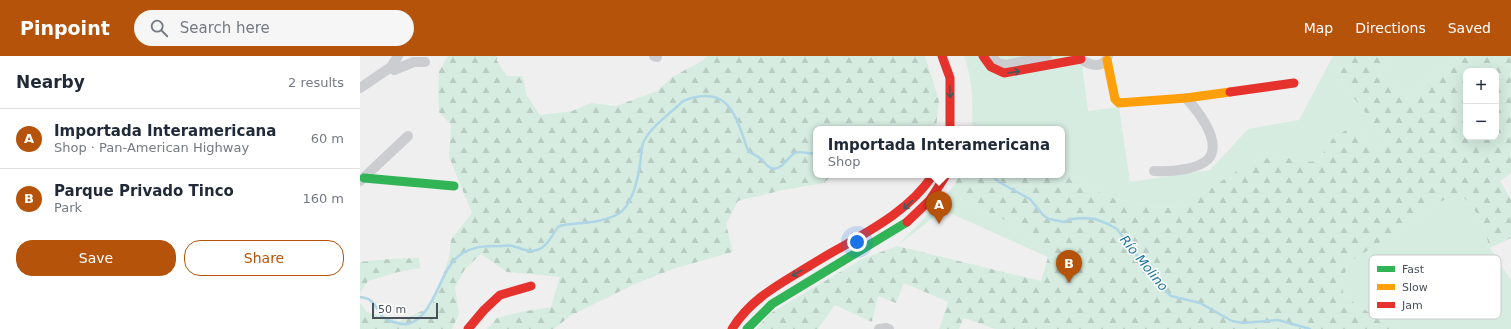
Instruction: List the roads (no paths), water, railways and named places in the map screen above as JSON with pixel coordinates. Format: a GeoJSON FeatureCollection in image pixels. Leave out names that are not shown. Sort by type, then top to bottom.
{"type":"FeatureCollection","features":[{"type":"Feature","properties":{"kind":"main road"},"geometry":{"type":"LineString","coordinates":[[942,56],[950,78],[950,126]]}},
{"type":"Feature","properties":{"kind":"main road"},"geometry":{"type":"LineString","coordinates":[[983,56],[986,64],[995,70],[1004,73],[1042,59],[1081,58]]}},
{"type":"Feature","properties":{"kind":"main road"},"geometry":{"type":"LineString","coordinates":[[1107,58],[1115,99],[1119,103],[1186,98],[1294,83]]}},
{"type":"Feature","properties":{"kind":"main road"},"geometry":{"type":"LineString","coordinates":[[732,329],[748,308],[760,296],[784,280],[883,223],[902,210],[931,178]]}},
{"type":"Feature","properties":{"kind":"main road"},"geometry":{"type":"LineString","coordinates":[[748,329],[772,304],[907,222],[930,200],[944,178]]}},
{"type":"Feature","properties":{"kind":"main road"},"geometry":{"type":"LineString","coordinates":[[362,179],[454,186]]}},
{"type":"Feature","properties":{"kind":"main road"},"geometry":{"type":"LineString","coordinates":[[468,329],[484,310],[500,295],[531,286]]}},
{"type":"Feature","properties":{"kind":"street"},"geometry":{"type":"LineString","coordinates":[[360,88],[391,67],[398,56]]}},
{"type":"Feature","properties":{"kind":"street"},"geometry":{"type":"LineString","coordinates":[[992,56],[997,63],[1006,65],[1042,59]]}},
{"type":"Feature","properties":{"kind":"street"},"geometry":{"type":"LineString","coordinates":[[1081,58],[1091,65],[1097,65],[1107,58]]}},
{"type":"Feature","properties":{"kind":"street"},"geometry":{"type":"LineString","coordinates":[[391,67],[394,70],[414,62],[425,62]]}},
{"type":"Feature","properties":{"kind":"street"},"geometry":{"type":"LineString","coordinates":[[1154,171],[1176,171],[1189,168],[1204,162],[1211,155],[1213,144],[1209,133],[1195,108],[1186,98]]}},
{"type":"Feature","properties":{"kind":"street"},"geometry":{"type":"LineString","coordinates":[[362,179],[408,136]]}},
{"type":"Feature","properties":{"kind":"waterway","name":"Río Molino"},"geometry":{"type":"LineString","coordinates":[[360,297],[370,300],[382,316],[387,320],[408,324],[417,320],[425,312],[447,271],[453,262],[465,252],[479,247],[490,246],[513,246],[527,251],[534,251],[544,246],[559,226],[604,220],[618,214],[627,205],[634,192],[639,170],[642,145],[646,137],[683,101],[711,96],[721,100],[728,106],[734,115],[748,151],[760,158],[772,169],[781,166],[797,152],[813,153]]}},
{"type":"Feature","properties":{"kind":"waterway","name":"Río Molino"},"geometry":{"type":"LineString","coordinates":[[994,178],[1030,199],[1043,215],[1049,219],[1064,222],[1072,219],[1095,219],[1117,229],[1158,283],[1171,296],[1200,303],[1232,321],[1243,323],[1278,320],[1310,329]]}},
{"type":"Feature","properties":{"kind":"place","name":"Importada Interamericana"},"geometry":{"type":"Point","coordinates":[939,224]}},
{"type":"Feature","properties":{"kind":"place","name":"Parque Privado Tinco"},"geometry":{"type":"Point","coordinates":[1069,283]}}]}
